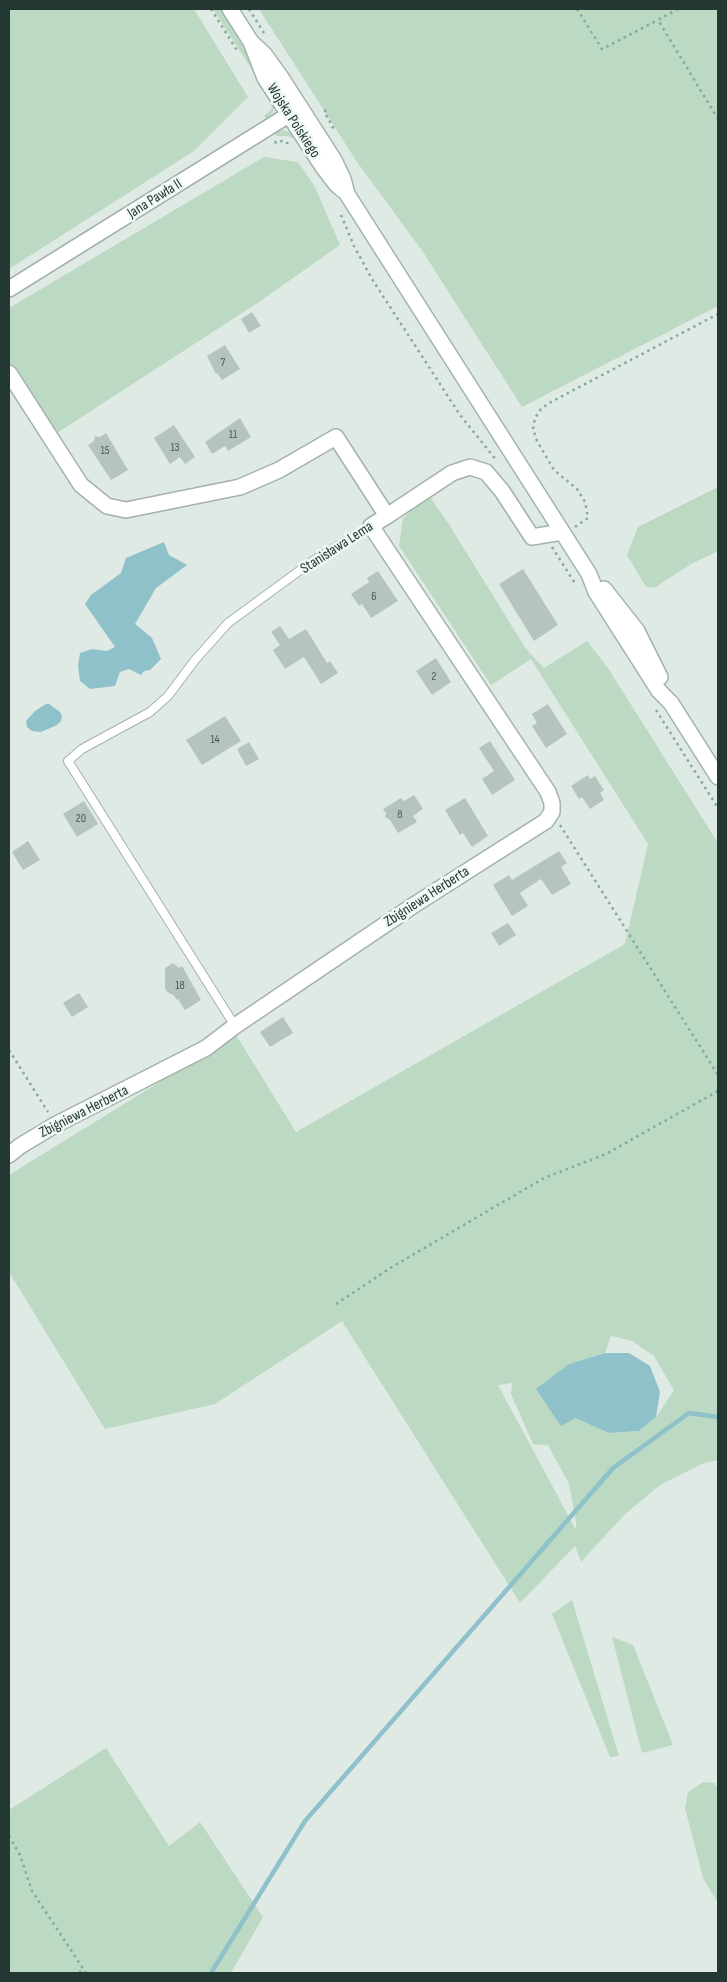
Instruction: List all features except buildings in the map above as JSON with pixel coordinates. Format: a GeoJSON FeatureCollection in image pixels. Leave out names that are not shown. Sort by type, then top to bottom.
{"type":"FeatureCollection","features":[{"type":"Feature","properties":{"kind":"street","name":"Wojska Polskiego"},"geometry":{"type":"LineString","coordinates":[[230,9],[250,42],[272,64],[295,111],[334,160],[343,179],[347,194],[589,574],[596,592],[660,691],[671,703],[718,777]]}},
{"type":"Feature","properties":{"kind":"street","name":"Jana Pawła II"},"geometry":{"type":"LineString","coordinates":[[9,289],[295,111]]}},
{"type":"Feature","properties":{"kind":"street","name":"Stanisława Lema"},"geometry":{"type":"LineString","coordinates":[[9,373],[80,485],[107,506],[126,510],[240,486],[279,470],[336,437],[386,516],[371,526]]}},
{"type":"Feature","properties":{"kind":"street"},"geometry":{"type":"LineString","coordinates":[[386,516],[452,473],[470,467],[486,472],[502,491],[532,537],[562,532]]}},
{"type":"Feature","properties":{"kind":"street"},"geometry":{"type":"LineString","coordinates":[[371,526],[548,792],[552,803],[552,812]]}},
{"type":"Feature","properties":{"kind":"street","name":"Zbigniewa Herberta"},"geometry":{"type":"LineString","coordinates":[[9,1155],[20,1146],[55,1125],[206,1048],[235,1026],[414,905],[546,821],[552,812]]}},
{"type":"Feature","properties":{"kind":"lane","name":"Stanisława Lema"},"geometry":{"type":"LineString","coordinates":[[235,1026],[68,761],[82,749],[150,712],[168,696],[195,660],[228,623],[314,560],[371,526]]}},
{"type":"Feature","properties":{"kind":"path"},"geometry":{"type":"LineString","coordinates":[[577,9],[602,49],[678,9]]}},
{"type":"Feature","properties":{"kind":"path"},"geometry":{"type":"LineString","coordinates":[[658,20],[718,119]]}},
{"type":"Feature","properties":{"kind":"path"},"geometry":{"type":"LineString","coordinates":[[326,110],[324,112],[333,128],[329,130]]}},
{"type":"Feature","properties":{"kind":"path"},"geometry":{"type":"LineString","coordinates":[[270,141],[282,137],[295,142]]}},
{"type":"Feature","properties":{"kind":"path"},"geometry":{"type":"LineString","coordinates":[[562,532],[572,530],[588,518],[585,502],[577,489],[554,470],[537,441],[533,428],[535,418],[541,409],[558,398],[718,314]]}},
{"type":"Feature","properties":{"kind":"path"},"geometry":{"type":"LineString","coordinates":[[552,812],[718,1075]]}},
{"type":"Feature","properties":{"kind":"path"},"geometry":{"type":"LineString","coordinates":[[9,1050],[55,1125]]}},
{"type":"Feature","properties":{"kind":"path"},"geometry":{"type":"LineString","coordinates":[[336,1304],[392,1267],[544,1178],[606,1154],[718,1091]]}},
{"type":"Feature","properties":{"kind":"path"},"geometry":{"type":"LineString","coordinates":[[9,1836],[20,1855],[32,1891],[86,1973]]}},
{"type":"Feature","properties":{"kind":"path"},"geometry":{"type":"LineString","coordinates":[[80,1973],[81,1968]]}},
{"type":"Feature","properties":{"kind":"green space"},"geometry":{"type":"Polygon","coordinates":[[[9,9],[194,9],[248,97],[194,151],[9,269],[9,9]]]}},
{"type":"Feature","properties":{"kind":"green space"},"geometry":{"type":"Polygon","coordinates":[[[213,9],[222,9],[242,40],[275,101],[273,112],[267,120],[264,116],[271,110],[272,101],[213,9]]]}},
{"type":"Feature","properties":{"kind":"green space"},"geometry":{"type":"Polygon","coordinates":[[[259,9],[718,9],[718,306],[522,407],[423,252],[357,162],[259,9]]]}},
{"type":"Feature","properties":{"kind":"green space"},"geometry":{"type":"Polygon","coordinates":[[[283,130],[296,134],[297,140],[287,136],[277,136],[275,133],[283,130]]]}},
{"type":"Feature","properties":{"kind":"green space"},"geometry":{"type":"Polygon","coordinates":[[[264,157],[298,162],[314,185],[340,245],[259,302],[54,435],[9,366],[9,308],[264,157]]]}},
{"type":"Feature","properties":{"kind":"green space"},"geometry":{"type":"Polygon","coordinates":[[[718,487],[718,551],[691,564],[654,588],[646,587],[627,555],[638,527],[718,487]]]}},
{"type":"Feature","properties":{"kind":"green space"},"geometry":{"type":"Polygon","coordinates":[[[428,494],[526,649],[544,668],[587,641],[608,668],[718,843],[718,1460],[704,1463],[660,1485],[625,1514],[581,1562],[575,1546],[520,1603],[342,1321],[215,1404],[105,1429],[9,1272],[9,1175],[236,1035],[296,1132],[625,944],[648,844],[531,659],[491,685],[399,546],[403,519],[428,494]],[[611,1336],[605,1353],[569,1364],[575,1418],[609,1433],[639,1431],[656,1417],[674,1390],[654,1356],[632,1341],[611,1336]],[[512,1383],[498,1385],[576,1530],[569,1484],[548,1445],[533,1444],[511,1394],[512,1383]]]}},
{"type":"Feature","properties":{"kind":"green space"},"geometry":{"type":"Polygon","coordinates":[[[572,1600],[619,1756],[610,1757],[552,1614],[572,1600]]]}},
{"type":"Feature","properties":{"kind":"green space"},"geometry":{"type":"Polygon","coordinates":[[[612,1637],[633,1645],[673,1745],[642,1753],[612,1637]]]}},
{"type":"Feature","properties":{"kind":"green space"},"geometry":{"type":"Polygon","coordinates":[[[106,1748],[169,1846],[200,1822],[263,1917],[231,1973],[9,1973],[9,1810],[106,1748]]]}},
{"type":"Feature","properties":{"kind":"green space"},"geometry":{"type":"Polygon","coordinates":[[[703,1782],[714,1783],[718,1789],[718,1903],[703,1878],[685,1808],[688,1792],[703,1782]]]}},
{"type":"Feature","properties":{"kind":"water"},"geometry":{"type":"Polygon","coordinates":[[[164,542],[169,555],[187,565],[156,588],[135,624],[152,638],[161,659],[150,670],[144,671],[141,675],[129,669],[120,672],[115,686],[90,689],[80,681],[78,666],[80,653],[92,649],[107,651],[115,647],[85,604],[91,595],[121,573],[126,558],[164,542]]]}},
{"type":"Feature","properties":{"kind":"water"},"geometry":{"type":"Polygon","coordinates":[[[46,704],[60,712],[62,716],[61,721],[57,725],[41,732],[32,731],[27,727],[26,721],[35,711],[46,704]]]}},
{"type":"Feature","properties":{"kind":"water"},"geometry":{"type":"Polygon","coordinates":[[[605,1353],[629,1353],[650,1366],[660,1392],[656,1417],[639,1431],[609,1433],[575,1418],[561,1426],[536,1389],[569,1364],[605,1353]]]}},
{"type":"Feature","properties":{"kind":"waterway"},"geometry":{"type":"LineString","coordinates":[[211,1973],[305,1821],[613,1468],[689,1413],[718,1417]]}}]}
